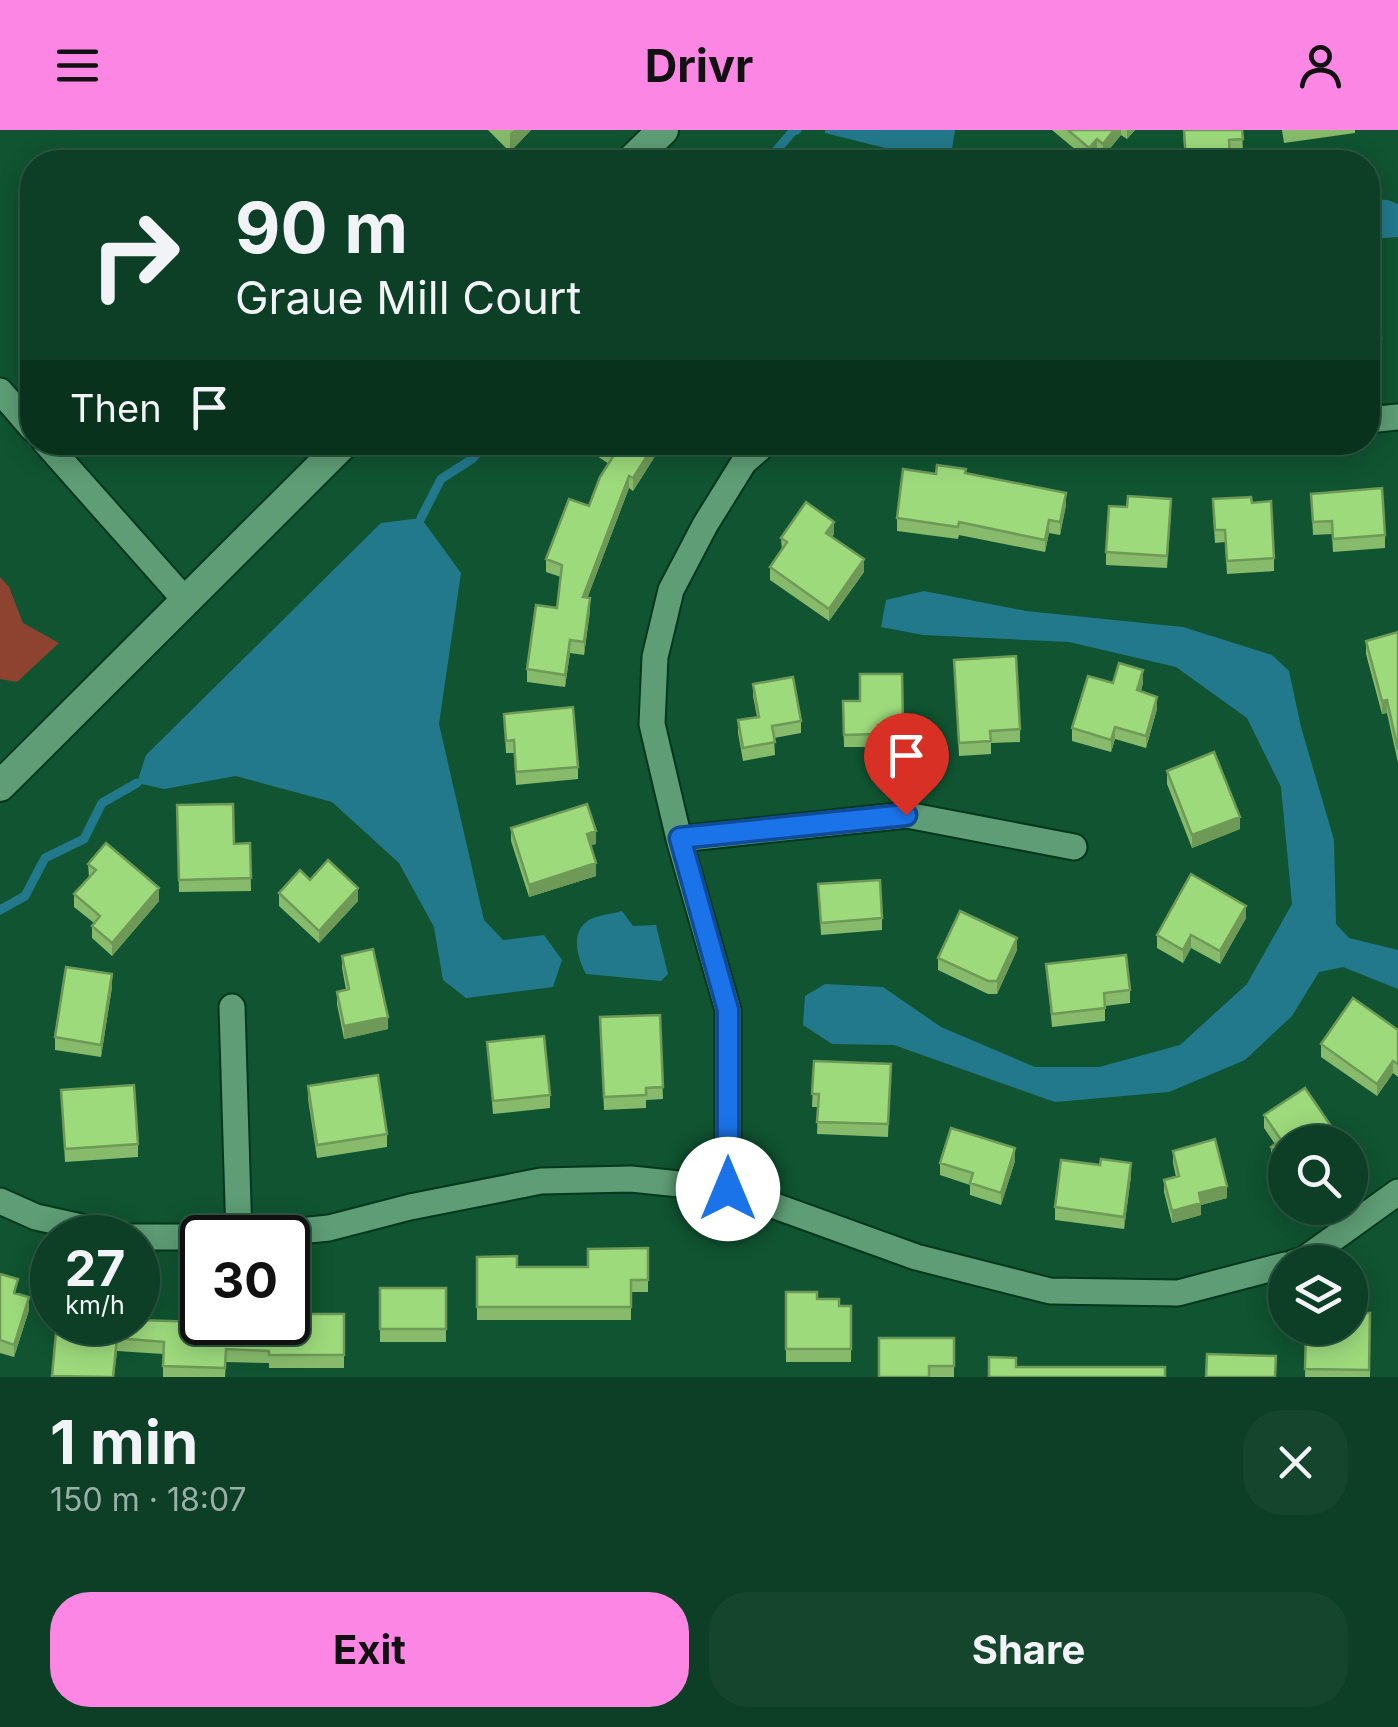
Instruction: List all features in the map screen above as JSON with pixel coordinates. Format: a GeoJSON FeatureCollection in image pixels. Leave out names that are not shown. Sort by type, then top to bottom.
{"type":"FeatureCollection","features":[{"type":"Feature","properties":{"kind":"street"},"geometry":{"type":"LineString","coordinates":[[642,150],[663,130]]}},
{"type":"Feature","properties":{"kind":"street"},"geometry":{"type":"LineString","coordinates":[[0,392],[20,414]]}},
{"type":"Feature","properties":{"kind":"street"},"geometry":{"type":"LineString","coordinates":[[57,455],[186,601]]}},
{"type":"Feature","properties":{"kind":"street"},"geometry":{"type":"LineString","coordinates":[[0,786],[332,455]]}},
{"type":"Feature","properties":{"kind":"street"},"geometry":{"type":"LineString","coordinates":[[728,1189],[728,1010],[652,724],[655,657],[671,590],[704,525],[752,455]]}},
{"type":"Feature","properties":{"kind":"street"},"geometry":{"type":"LineString","coordinates":[[680,838],[906,815],[1074,847]]}},
{"type":"Feature","properties":{"kind":"street"},"geometry":{"type":"LineString","coordinates":[[232,1007],[237,1215]]}},
{"type":"Feature","properties":{"kind":"street"},"geometry":{"type":"LineString","coordinates":[[310,1230],[541,1180],[630,1179],[728,1189],[916,1258],[1050,1291],[1178,1294],[1268,1270]]}},
{"type":"Feature","properties":{"kind":"street"},"geometry":{"type":"LineString","coordinates":[[1323,1245],[1398,1192]]}},
{"type":"Feature","properties":{"kind":"street"},"geometry":{"type":"LineString","coordinates":[[0,1201],[36,1217],[126,1237],[180,1237]]}},
{"type":"Feature","properties":{"kind":"shaded area"},"geometry":{"type":"Polygon","coordinates":[[[0,577],[9,587],[23,623],[59,643],[17,682],[0,679],[0,577]]]}},
{"type":"Feature","properties":{"kind":"water"},"geometry":{"type":"Polygon","coordinates":[[[955,130],[952,149],[947,150],[893,150],[825,133],[955,130]]]}},
{"type":"Feature","properties":{"kind":"water"},"geometry":{"type":"Polygon","coordinates":[[[1380,200],[1398,204],[1398,237],[1380,238],[1380,200]]]}},
{"type":"Feature","properties":{"kind":"water"},"geometry":{"type":"Polygon","coordinates":[[[421,518],[461,573],[439,724],[484,920],[503,940],[544,935],[562,960],[553,987],[466,998],[443,980],[434,927],[399,863],[332,802],[236,776],[164,789],[137,783],[146,755],[381,523],[421,518]]]}},
{"type":"Feature","properties":{"kind":"water"},"geometry":{"type":"Polygon","coordinates":[[[924,591],[1026,611],[1183,627],[1272,655],[1289,671],[1334,840],[1336,924],[1349,938],[1398,950],[1398,989],[1343,967],[1319,972],[1292,1016],[1245,1060],[1169,1092],[1055,1102],[894,1045],[832,1044],[803,1025],[805,996],[825,984],[883,987],[941,1027],[1035,1067],[1099,1067],[1180,1045],[1247,984],[1292,904],[1281,787],[1247,718],[1176,667],[1069,642],[923,635],[881,627],[886,600],[924,591]]]}},
{"type":"Feature","properties":{"kind":"water"},"geometry":{"type":"Polygon","coordinates":[[[622,911],[633,926],[656,925],[668,974],[661,981],[586,974],[577,939],[583,925],[592,918],[622,911]]]}},
{"type":"Feature","properties":{"kind":"building"},"geometry":{"type":"Polygon","coordinates":[[[1068,130],[1114,130],[1103,144],[1097,139],[1089,148],[1068,130]]]}},
{"type":"Feature","properties":{"kind":"building"},"geometry":{"type":"Polygon","coordinates":[[[1184,130],[1242,130],[1243,139],[1229,140],[1229,150],[1185,150],[1184,130]]]}},
{"type":"Feature","properties":{"kind":"building"},"geometry":{"type":"Polygon","coordinates":[[[614,455],[648,455],[633,478],[629,476],[583,597],[590,598],[584,642],[570,640],[565,675],[527,669],[536,605],[557,608],[562,565],[546,559],[569,499],[589,506],[614,455]]]}},
{"type":"Feature","properties":{"kind":"building"},"geometry":{"type":"Polygon","coordinates":[[[937,465],[1066,493],[1060,522],[1049,520],[1045,540],[959,522],[958,527],[897,518],[903,469],[936,474],[937,465]]]}},
{"type":"Feature","properties":{"kind":"building"},"geometry":{"type":"Polygon","coordinates":[[[1382,488],[1385,535],[1333,539],[1332,521],[1313,522],[1311,494],[1382,488]]]}},
{"type":"Feature","properties":{"kind":"building"},"geometry":{"type":"Polygon","coordinates":[[[1128,496],[1171,499],[1167,556],[1106,552],[1109,506],[1127,507],[1128,496]]]}},
{"type":"Feature","properties":{"kind":"building"},"geometry":{"type":"Polygon","coordinates":[[[1251,497],[1252,503],[1271,501],[1274,558],[1227,561],[1225,530],[1215,530],[1213,499],[1251,497]]]}},
{"type":"Feature","properties":{"kind":"building"},"geometry":{"type":"Polygon","coordinates":[[[806,502],[834,522],[826,533],[864,559],[829,609],[770,567],[787,542],[781,538],[806,502]]]}},
{"type":"Feature","properties":{"kind":"building"},"geometry":{"type":"Polygon","coordinates":[[[1398,632],[1398,750],[1387,700],[1382,701],[1366,641],[1398,632]]]}},
{"type":"Feature","properties":{"kind":"building"},"geometry":{"type":"Polygon","coordinates":[[[1016,656],[1020,729],[990,731],[991,741],[959,743],[954,660],[1016,656]]]}},
{"type":"Feature","properties":{"kind":"building"},"geometry":{"type":"Polygon","coordinates":[[[1119,663],[1143,670],[1137,690],[1157,697],[1146,736],[1115,727],[1111,740],[1072,728],[1088,676],[1113,683],[1119,663]]]}},
{"type":"Feature","properties":{"kind":"building"},"geometry":{"type":"Polygon","coordinates":[[[860,674],[902,674],[903,724],[878,725],[878,734],[844,735],[843,701],[860,701],[860,674]]]}},
{"type":"Feature","properties":{"kind":"building"},"geometry":{"type":"Polygon","coordinates":[[[793,677],[801,721],[772,726],[775,742],[743,748],[738,720],[759,717],[753,684],[793,677]]]}},
{"type":"Feature","properties":{"kind":"building"},"geometry":{"type":"Polygon","coordinates":[[[573,707],[578,767],[516,772],[514,740],[506,741],[504,714],[573,707]]]}},
{"type":"Feature","properties":{"kind":"building"},"geometry":{"type":"Polygon","coordinates":[[[1214,752],[1240,817],[1192,835],[1167,771],[1214,752]]]}},
{"type":"Feature","properties":{"kind":"building"},"geometry":{"type":"Polygon","coordinates":[[[233,804],[234,844],[250,843],[251,878],[179,880],[177,805],[233,804]]]}},
{"type":"Feature","properties":{"kind":"building"},"geometry":{"type":"Polygon","coordinates":[[[587,804],[596,831],[587,834],[596,863],[529,885],[511,828],[587,804]]]}},
{"type":"Feature","properties":{"kind":"building"},"geometry":{"type":"Polygon","coordinates":[[[106,843],[159,888],[112,943],[92,926],[100,916],[74,894],[96,870],[88,864],[106,843]]]}},
{"type":"Feature","properties":{"kind":"building"},"geometry":{"type":"Polygon","coordinates":[[[328,860],[358,888],[319,931],[279,893],[300,870],[310,880],[328,860]]]}},
{"type":"Feature","properties":{"kind":"building"},"geometry":{"type":"Polygon","coordinates":[[[1191,874],[1246,906],[1220,951],[1191,935],[1183,950],[1157,935],[1191,874]]]}},
{"type":"Feature","properties":{"kind":"building"},"geometry":{"type":"Polygon","coordinates":[[[880,880],[882,918],[821,923],[818,884],[880,880]]]}},
{"type":"Feature","properties":{"kind":"building"},"geometry":{"type":"Polygon","coordinates":[[[960,911],[1017,938],[997,981],[988,981],[938,958],[960,911]]]}},
{"type":"Feature","properties":{"kind":"building"},"geometry":{"type":"Polygon","coordinates":[[[373,949],[388,1017],[344,1026],[337,992],[349,989],[342,956],[373,949]]]}},
{"type":"Feature","properties":{"kind":"building"},"geometry":{"type":"Polygon","coordinates":[[[1126,955],[1130,990],[1104,993],[1105,1008],[1052,1014],[1046,964],[1126,955]]]}},
{"type":"Feature","properties":{"kind":"building"},"geometry":{"type":"Polygon","coordinates":[[[66,967],[112,974],[101,1045],[55,1037],[66,967]]]}},
{"type":"Feature","properties":{"kind":"building"},"geometry":{"type":"Polygon","coordinates":[[[1353,998],[1398,1030],[1398,1064],[1393,1061],[1377,1084],[1321,1044],[1353,998]]]}},
{"type":"Feature","properties":{"kind":"building"},"geometry":{"type":"Polygon","coordinates":[[[660,1015],[663,1087],[646,1088],[646,1095],[604,1097],[600,1017],[660,1015]]]}},
{"type":"Feature","properties":{"kind":"building"},"geometry":{"type":"Polygon","coordinates":[[[544,1036],[550,1095],[493,1101],[487,1042],[544,1036]]]}},
{"type":"Feature","properties":{"kind":"building"},"geometry":{"type":"Polygon","coordinates":[[[814,1061],[891,1064],[888,1124],[817,1122],[819,1094],[812,1094],[814,1061]]]}},
{"type":"Feature","properties":{"kind":"building"},"geometry":{"type":"Polygon","coordinates":[[[378,1075],[387,1134],[317,1145],[308,1086],[378,1075]]]}},
{"type":"Feature","properties":{"kind":"building"},"geometry":{"type":"Polygon","coordinates":[[[134,1085],[138,1144],[65,1149],[61,1090],[134,1085]]]}},
{"type":"Feature","properties":{"kind":"building"},"geometry":{"type":"Polygon","coordinates":[[[1305,1088],[1330,1125],[1271,1125],[1264,1115],[1305,1088]]]}},
{"type":"Feature","properties":{"kind":"building"},"geometry":{"type":"Polygon","coordinates":[[[951,1128],[1015,1148],[1001,1193],[970,1183],[973,1173],[940,1163],[951,1128]]]}},
{"type":"Feature","properties":{"kind":"building"},"geometry":{"type":"Polygon","coordinates":[[[1215,1139],[1227,1186],[1199,1193],[1201,1203],[1172,1211],[1164,1180],[1179,1176],[1173,1151],[1215,1139]]]}},
{"type":"Feature","properties":{"kind":"building"},"geometry":{"type":"Polygon","coordinates":[[[1101,1159],[1131,1163],[1124,1217],[1055,1207],[1061,1160],[1100,1165],[1101,1159]]]}},
{"type":"Feature","properties":{"kind":"building"},"geometry":{"type":"Polygon","coordinates":[[[648,1248],[648,1280],[631,1280],[631,1307],[477,1307],[477,1257],[517,1256],[517,1267],[588,1267],[588,1249],[648,1248]]]}},
{"type":"Feature","properties":{"kind":"building"},"geometry":{"type":"Polygon","coordinates":[[[0,1274],[18,1279],[14,1293],[29,1297],[14,1345],[0,1340],[0,1274]]]}},
{"type":"Feature","properties":{"kind":"building"},"geometry":{"type":"Polygon","coordinates":[[[380,1288],[446,1288],[446,1329],[380,1329],[380,1288]]]}},
{"type":"Feature","properties":{"kind":"building"},"geometry":{"type":"Polygon","coordinates":[[[786,1292],[817,1292],[817,1299],[839,1299],[839,1306],[851,1306],[851,1349],[786,1349],[786,1292]]]}},
{"type":"Feature","properties":{"kind":"building"},"geometry":{"type":"Polygon","coordinates":[[[1370,1313],[1369,1370],[1305,1369],[1306,1345],[1368,1345],[1370,1313]]]}},
{"type":"Feature","properties":{"kind":"building"},"geometry":{"type":"Polygon","coordinates":[[[310,1314],[344,1314],[344,1355],[269,1355],[269,1351],[226,1349],[225,1368],[163,1366],[160,1321],[180,1321],[180,1345],[310,1345],[310,1314]]]}},
{"type":"Feature","properties":{"kind":"building"},"geometry":{"type":"Polygon","coordinates":[[[879,1338],[954,1338],[954,1366],[929,1366],[929,1377],[879,1377],[879,1338]]]}},
{"type":"Feature","properties":{"kind":"building"},"geometry":{"type":"Polygon","coordinates":[[[55,1345],[116,1345],[113,1377],[52,1376],[55,1345]]]}},
{"type":"Feature","properties":{"kind":"building"},"geometry":{"type":"Polygon","coordinates":[[[1207,1354],[1276,1356],[1275,1377],[1206,1377],[1207,1354]]]}},
{"type":"Feature","properties":{"kind":"building"},"geometry":{"type":"Polygon","coordinates":[[[989,1357],[1016,1358],[1016,1367],[1165,1367],[1165,1377],[989,1377],[989,1357]]]}},
{"type":"Feature","properties":{"kind":"waterway"},"geometry":{"type":"LineString","coordinates":[[777,150],[797,130]]}},
{"type":"Feature","properties":{"kind":"waterway"},"geometry":{"type":"LineString","coordinates":[[421,518],[441,479],[476,455]]}},
{"type":"Feature","properties":{"kind":"waterway"},"geometry":{"type":"LineString","coordinates":[[0,910],[25,896],[45,858],[84,839],[102,803],[137,783]]}},
{"type":"Feature","properties":{"kind":"route"},"geometry":{"type":"LineString","coordinates":[[728,1189],[728,1010],[680,838],[906,815]]}}]}
